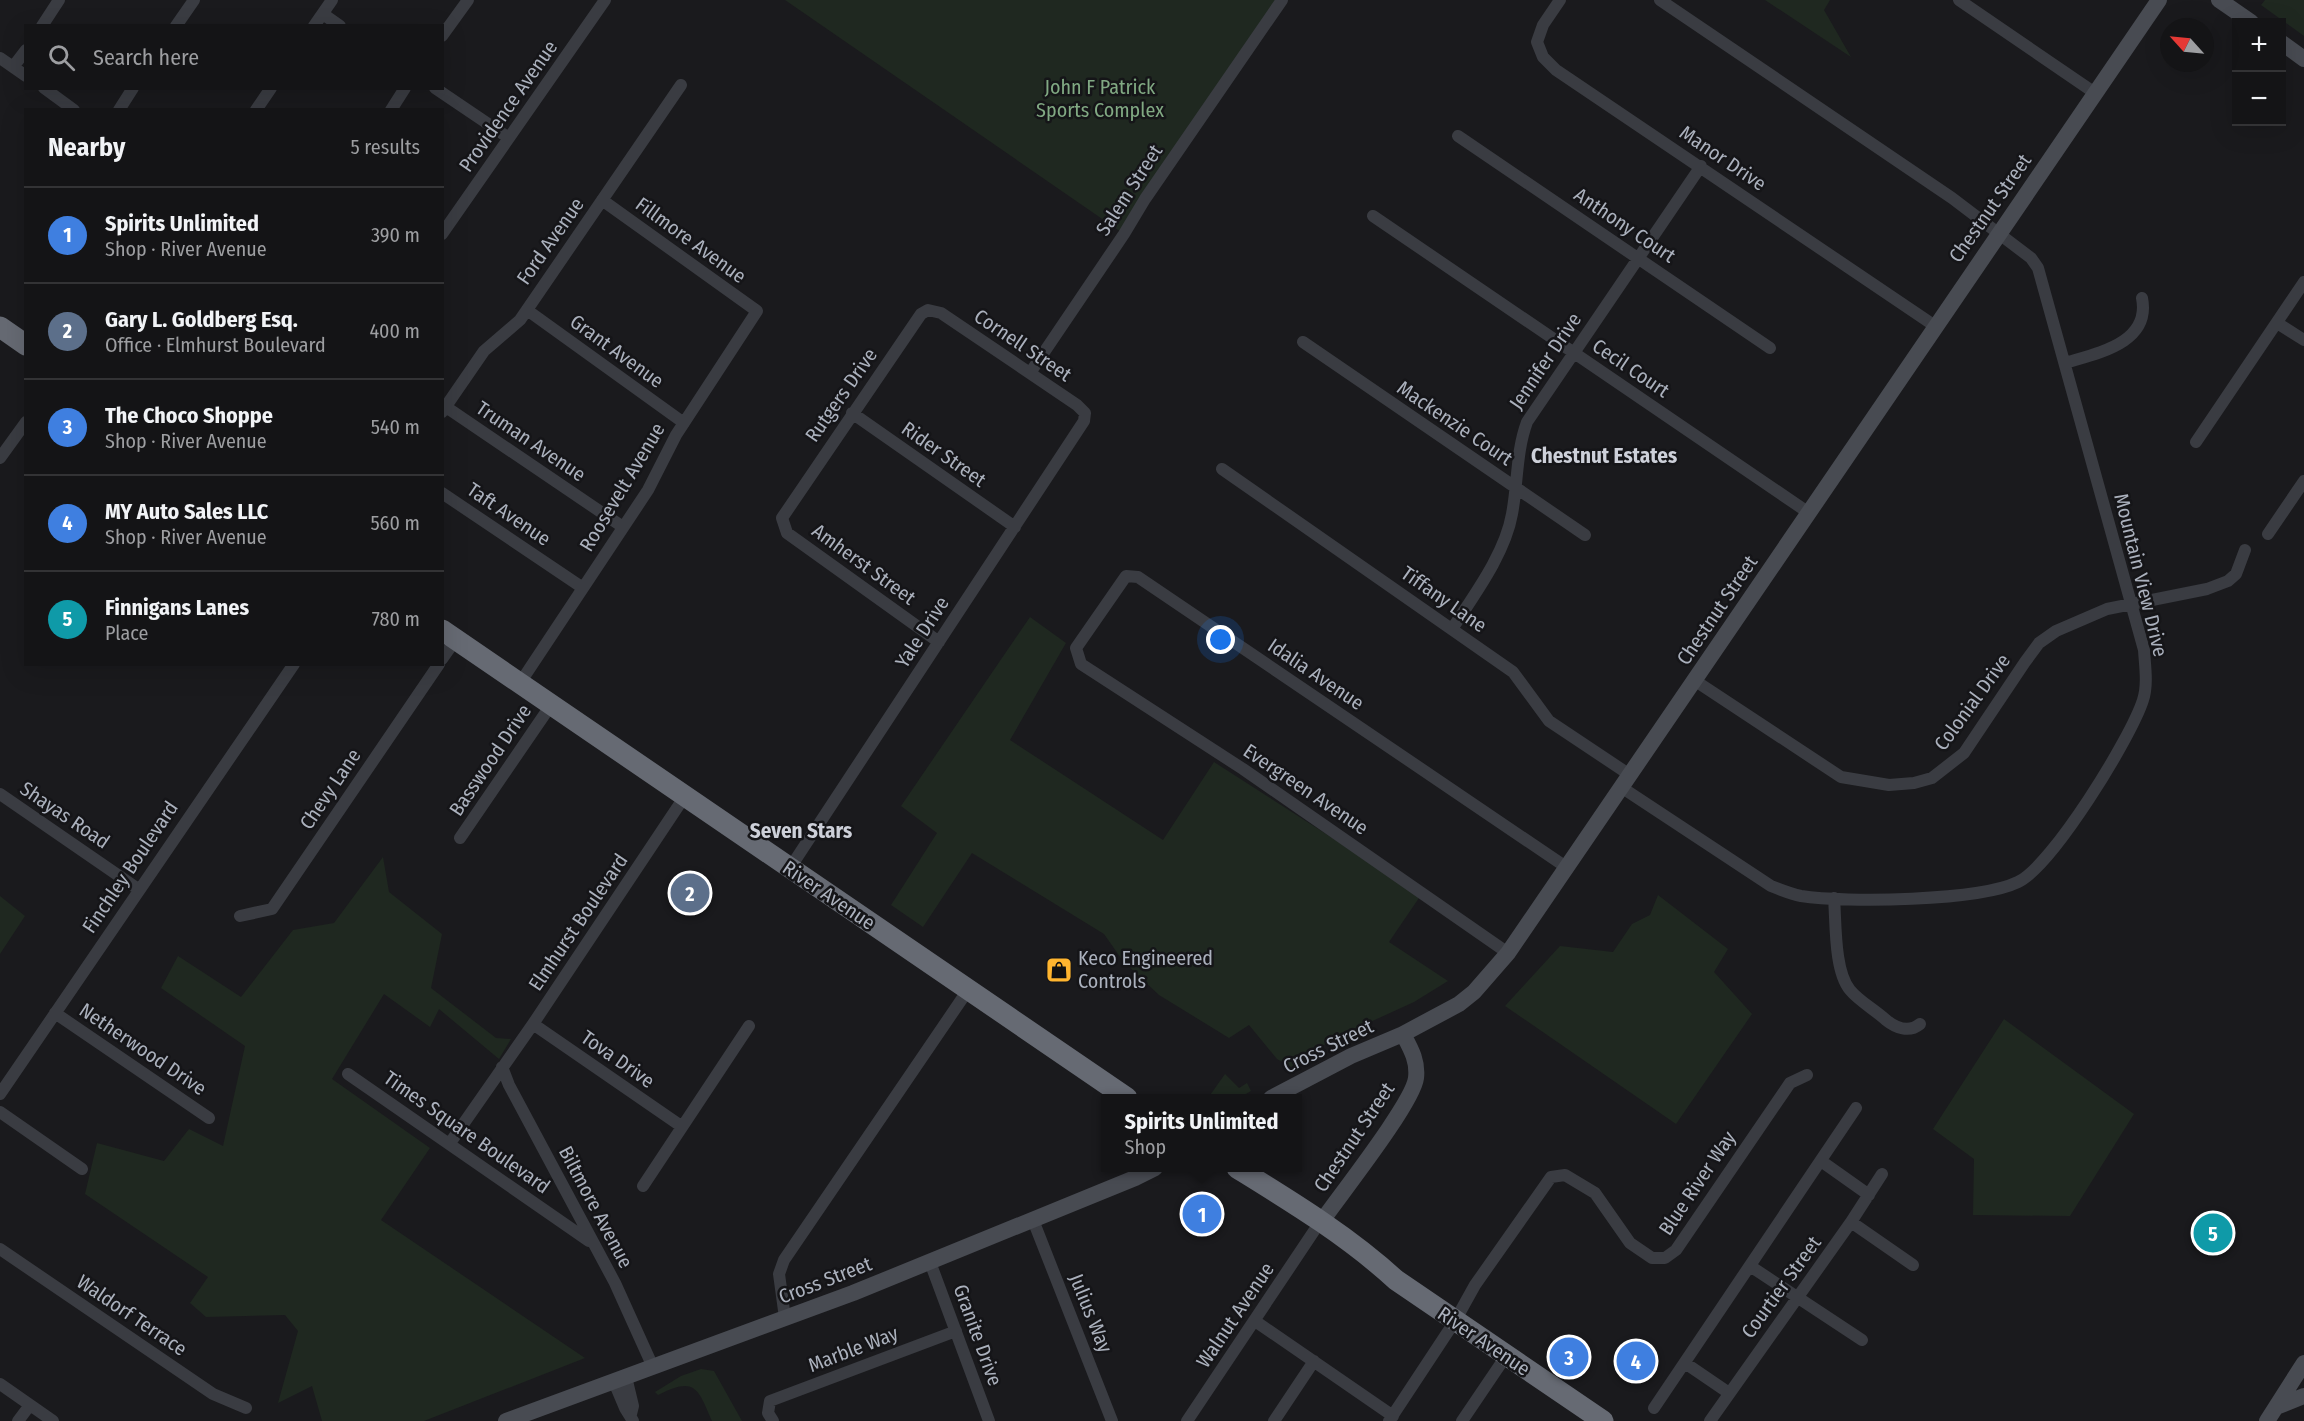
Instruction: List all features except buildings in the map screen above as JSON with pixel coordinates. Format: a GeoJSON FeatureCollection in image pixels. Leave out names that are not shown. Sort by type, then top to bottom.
{"type":"FeatureCollection","features":[{"type":"Feature","properties":{"kind":"highway"},"geometry":{"type":"LineString","coordinates":[[0,327],[24,344]]}},
{"type":"Feature","properties":{"kind":"highway","name":"River Avenue"},"geometry":{"type":"LineString","coordinates":[[449,635],[1121,1094]]}},
{"type":"Feature","properties":{"kind":"highway","name":"River Avenue"},"geometry":{"type":"LineString","coordinates":[[1229,1172],[1318,1226]]}},
{"type":"Feature","properties":{"kind":"highway","name":"River Avenue"},"geometry":{"type":"LineString","coordinates":[[1244,1172],[1455,1321],[1603,1421]]}},
{"type":"Feature","properties":{"kind":"street"},"geometry":{"type":"LineString","coordinates":[[43,24],[59,0]]}},
{"type":"Feature","properties":{"kind":"street"},"geometry":{"type":"LineString","coordinates":[[177,24],[194,0]]}},
{"type":"Feature","properties":{"kind":"street"},"geometry":{"type":"LineString","coordinates":[[316,24],[332,0]]}},
{"type":"Feature","properties":{"kind":"street"},"geometry":{"type":"LineString","coordinates":[[444,33],[468,0]]}},
{"type":"Feature","properties":{"kind":"street","name":"Providence Avenue"},"geometry":{"type":"LineString","coordinates":[[444,231],[605,0]]}},
{"type":"Feature","properties":{"kind":"street","name":"Salem Street"},"geometry":{"type":"LineString","coordinates":[[1030,373],[1145,199],[1282,0]]}},
{"type":"Feature","properties":{"kind":"street","name":"Manor Drive"},"geometry":{"type":"LineString","coordinates":[[1560,0],[1543,25],[1537,42],[1543,57],[1556,70],[1935,326]]}},
{"type":"Feature","properties":{"kind":"street"},"geometry":{"type":"LineString","coordinates":[[1660,0],[1999,232]]}},
{"type":"Feature","properties":{"kind":"street"},"geometry":{"type":"LineString","coordinates":[[1959,0],[2095,93]]}},
{"type":"Feature","properties":{"kind":"street","name":"Chestnut Street"},"geometry":{"type":"LineString","coordinates":[[1318,1226],[1392,1123],[1416,1080],[1416,1062],[1403,1034],[1459,1004],[1474,992],[1508,953],[2159,0]]}},
{"type":"Feature","properties":{"kind":"street"},"geometry":{"type":"LineString","coordinates":[[2219,0],[2245,18]]}},
{"type":"Feature","properties":{"kind":"street"},"geometry":{"type":"LineString","coordinates":[[323,14],[337,24]]}},
{"type":"Feature","properties":{"kind":"street"},"geometry":{"type":"LineString","coordinates":[[2286,46],[2304,59]]}},
{"type":"Feature","properties":{"kind":"street"},"geometry":{"type":"LineString","coordinates":[[13,67],[24,53]]}},
{"type":"Feature","properties":{"kind":"street"},"geometry":{"type":"LineString","coordinates":[[0,58],[24,75]]}},
{"type":"Feature","properties":{"kind":"street","name":"Ford Avenue"},"geometry":{"type":"LineString","coordinates":[[444,409],[484,351],[520,320],[681,85]]}},
{"type":"Feature","properties":{"kind":"street"},"geometry":{"type":"LineString","coordinates":[[47,90],[71,108]]}},
{"type":"Feature","properties":{"kind":"street"},"geometry":{"type":"LineString","coordinates":[[120,108],[132,90]]}},
{"type":"Feature","properties":{"kind":"street"},"geometry":{"type":"LineString","coordinates":[[257,108],[270,90]]}},
{"type":"Feature","properties":{"kind":"street"},"geometry":{"type":"LineString","coordinates":[[392,108],[404,90]]}},
{"type":"Feature","properties":{"kind":"street"},"geometry":{"type":"LineString","coordinates":[[438,90],[509,138]]}},
{"type":"Feature","properties":{"kind":"street","name":"Anthony Court"},"geometry":{"type":"LineString","coordinates":[[1458,136],[1770,348]]}},
{"type":"Feature","properties":{"kind":"street","name":"Jennifer Drive"},"geometry":{"type":"LineString","coordinates":[[1452,629],[1500,547],[1512,515],[1520,441],[1527,422],[1701,166]]}},
{"type":"Feature","properties":{"kind":"street","name":"Fillmore Avenue"},"geometry":{"type":"LineString","coordinates":[[602,200],[757,311]]}},
{"type":"Feature","properties":{"kind":"street","name":"Cecil Court"},"geometry":{"type":"LineString","coordinates":[[1373,216],[1809,513]]}},
{"type":"Feature","properties":{"kind":"street","name":"Mountain View Drive"},"geometry":{"type":"LineString","coordinates":[[1625,781],[1771,886],[1802,896],[1873,899],[1997,890],[2020,882],[2051,855],[2126,739],[2145,697],[2144,650],[2038,268],[2031,258],[1999,232]]}},
{"type":"Feature","properties":{"kind":"street"},"geometry":{"type":"LineString","coordinates":[[2196,442],[2304,282]]}},
{"type":"Feature","properties":{"kind":"street"},"geometry":{"type":"LineString","coordinates":[[2065,363],[2117,347],[2127,340],[2138,326],[2145,309],[2142,298]]}},
{"type":"Feature","properties":{"kind":"street","name":"Grant Avenue"},"geometry":{"type":"LineString","coordinates":[[526,310],[684,423]]}},
{"type":"Feature","properties":{"kind":"street","name":"Cornell Street"},"geometry":{"type":"LineString","coordinates":[[933,310],[1077,405],[1084,413],[1084,417]]}},
{"type":"Feature","properties":{"kind":"street","name":"Rutgers Drive"},"geometry":{"type":"LineString","coordinates":[[785,510],[921,314],[933,310]]}},
{"type":"Feature","properties":{"kind":"street","name":"Roosevelt Avenue"},"geometry":{"type":"LineString","coordinates":[[520,683],[648,490],[684,423],[757,311]]}},
{"type":"Feature","properties":{"kind":"street"},"geometry":{"type":"LineString","coordinates":[[2277,323],[2304,340]]}},
{"type":"Feature","properties":{"kind":"street","name":"Mackenzie Court"},"geometry":{"type":"LineString","coordinates":[[1304,342],[1585,535]]}},
{"type":"Feature","properties":{"kind":"street","name":"Truman Avenue"},"geometry":{"type":"LineString","coordinates":[[444,409],[623,527]]}},
{"type":"Feature","properties":{"kind":"street","name":"Rider Street"},"geometry":{"type":"LineString","coordinates":[[852,413],[1015,527]]}},
{"type":"Feature","properties":{"kind":"street","name":"Yale Drive"},"geometry":{"type":"LineString","coordinates":[[790,868],[1015,527],[1084,417]]}},
{"type":"Feature","properties":{"kind":"street"},"geometry":{"type":"LineString","coordinates":[[0,457],[24,425]]}},
{"type":"Feature","properties":{"kind":"street","name":"Tiffany Lane"},"geometry":{"type":"LineString","coordinates":[[1222,469],[1513,672],[1549,721],[1625,781]]}},
{"type":"Feature","properties":{"kind":"street"},"geometry":{"type":"LineString","coordinates":[[2268,534],[2304,481]]}},
{"type":"Feature","properties":{"kind":"street","name":"Taft Avenue"},"geometry":{"type":"LineString","coordinates":[[444,494],[583,588]]}},
{"type":"Feature","properties":{"kind":"street","name":"Amherst Street"},"geometry":{"type":"LineString","coordinates":[[785,510],[782,518],[787,533],[939,642]]}},
{"type":"Feature","properties":{"kind":"street","name":"Colonial Drive"},"geometry":{"type":"LineString","coordinates":[[1694,680],[1841,777],[1889,784],[1914,783],[1932,778],[1964,753],[2039,643],[2078,620],[2107,609],[2189,592],[2228,580],[2236,574],[2245,550]]}},
{"type":"Feature","properties":{"kind":"street","name":"Idalia Avenue"},"geometry":{"type":"LineString","coordinates":[[1080,661],[1076,648],[1088,627],[1126,576],[1138,577],[1566,867]]}},
{"type":"Feature","properties":{"kind":"street"},"geometry":{"type":"LineString","coordinates":[[444,652],[449,635]]}},
{"type":"Feature","properties":{"kind":"street","name":"Evergreen Avenue"},"geometry":{"type":"LineString","coordinates":[[1080,661],[1081,664],[1243,770],[1508,953]]}},
{"type":"Feature","properties":{"kind":"street","name":"Finchley Boulevard"},"geometry":{"type":"LineString","coordinates":[[0,1094],[293,666]]}},
{"type":"Feature","properties":{"kind":"street","name":"Chevy Lane"},"geometry":{"type":"LineString","coordinates":[[240,916],[272,909],[438,666]]}},
{"type":"Feature","properties":{"kind":"street","name":"Basswood Drive"},"geometry":{"type":"LineString","coordinates":[[460,838],[551,705]]}},
{"type":"Feature","properties":{"kind":"street","name":"Shayas Road"},"geometry":{"type":"LineString","coordinates":[[0,794],[138,889]]}},
{"type":"Feature","properties":{"kind":"street","name":"Elmhurst Boulevard"},"geometry":{"type":"LineString","coordinates":[[450,1143],[533,1024],[685,796]]}},
{"type":"Feature","properties":{"kind":"street"},"geometry":{"type":"LineString","coordinates":[[1834,898],[1840,966],[1849,989],[1893,1025],[1914,1029],[1920,1024]]}},
{"type":"Feature","properties":{"kind":"street"},"geometry":{"type":"LineString","coordinates":[[785,1318],[779,1275],[784,1260],[968,990]]}},
{"type":"Feature","properties":{"kind":"street","name":"Netherwood Drive"},"geometry":{"type":"LineString","coordinates":[[55,1013],[209,1118]]}},
{"type":"Feature","properties":{"kind":"street","name":"Tova Drive"},"geometry":{"type":"LineString","coordinates":[[533,1024],[681,1126]]}},
{"type":"Feature","properties":{"kind":"street"},"geometry":{"type":"LineString","coordinates":[[643,1186],[749,1026]]}},
{"type":"Feature","properties":{"kind":"street","name":"Cross Street"},"geometry":{"type":"LineString","coordinates":[[1279,1094],[1351,1056],[1403,1034]]}},
{"type":"Feature","properties":{"kind":"street","name":"Biltmore Avenue"},"geometry":{"type":"LineString","coordinates":[[502,1067],[509,1085],[592,1244],[615,1283],[653,1367]]}},
{"type":"Feature","properties":{"kind":"street","name":"Times Square Boulevard"},"geometry":{"type":"LineString","coordinates":[[348,1074],[592,1244]]}},
{"type":"Feature","properties":{"kind":"street","name":"Blue River Way"},"geometry":{"type":"LineString","coordinates":[[1455,1321],[1475,1285],[1546,1182],[1557,1174],[1571,1177],[1595,1193],[1630,1243],[1652,1258],[1670,1256],[1790,1083],[1807,1075]]}},
{"type":"Feature","properties":{"kind":"street"},"geometry":{"type":"LineString","coordinates":[[1654,1408],[1856,1108]]}},
{"type":"Feature","properties":{"kind":"street"},"geometry":{"type":"LineString","coordinates":[[0,1112],[82,1168]]}},
{"type":"Feature","properties":{"kind":"street"},"geometry":{"type":"LineString","coordinates":[[1821,1161],[1869,1195]]}},
{"type":"Feature","properties":{"kind":"street","name":"Cross Street"},"geometry":{"type":"LineString","coordinates":[[506,1421],[930,1262],[1143,1172]]}},
{"type":"Feature","properties":{"kind":"street","name":"Courtier Street"},"geometry":{"type":"LineString","coordinates":[[1710,1421],[1851,1222],[1882,1174]]}},
{"type":"Feature","properties":{"kind":"street","name":"Julius Way"},"geometry":{"type":"LineString","coordinates":[[1033,1220],[1112,1421]]}},
{"type":"Feature","properties":{"kind":"street"},"geometry":{"type":"LineString","coordinates":[[1851,1222],[1913,1265]]}},
{"type":"Feature","properties":{"kind":"street","name":"Walnut Avenue"},"geometry":{"type":"LineString","coordinates":[[1187,1421],[1318,1226]]}},
{"type":"Feature","properties":{"kind":"street","name":"Waldorf Terrace"},"geometry":{"type":"LineString","coordinates":[[0,1249],[213,1394],[246,1408]]}},
{"type":"Feature","properties":{"kind":"street","name":"Granite Drive"},"geometry":{"type":"LineString","coordinates":[[930,1262],[989,1421]]}},
{"type":"Feature","properties":{"kind":"street"},"geometry":{"type":"LineString","coordinates":[[1750,1266],[1862,1340]]}},
{"type":"Feature","properties":{"kind":"street"},"geometry":{"type":"LineString","coordinates":[[1255,1321],[1391,1418],[1455,1321]]}},
{"type":"Feature","properties":{"kind":"street","name":"Marble Way"},"geometry":{"type":"LineString","coordinates":[[773,1421],[769,1408],[770,1401],[956,1331]]}},
{"type":"Feature","properties":{"kind":"street"},"geometry":{"type":"LineString","coordinates":[[1462,1421],[1506,1356]]}},
{"type":"Feature","properties":{"kind":"street"},"geometry":{"type":"LineString","coordinates":[[1274,1421],[1314,1361]]}},
{"type":"Feature","properties":{"kind":"street"},"geometry":{"type":"LineString","coordinates":[[1685,1363],[1729,1393]]}},
{"type":"Feature","properties":{"kind":"street"},"geometry":{"type":"LineString","coordinates":[[2272,1414],[2304,1363]]}},
{"type":"Feature","properties":{"kind":"street"},"geometry":{"type":"LineString","coordinates":[[620,1380],[625,1408],[632,1418]]}},
{"type":"Feature","properties":{"kind":"street"},"geometry":{"type":"LineString","coordinates":[[0,1384],[53,1421]]}},
{"type":"Feature","properties":{"kind":"street"},"geometry":{"type":"LineString","coordinates":[[2272,1414],[2304,1396]]}},
{"type":"Feature","properties":{"kind":"street"},"geometry":{"type":"LineString","coordinates":[[18,1421],[30,1405]]}},
{"type":"Feature","properties":{"kind":"green space","name":"John F Patrick Sports Complex"},"geometry":{"type":"Polygon","coordinates":[[[785,0],[1283,0],[1124,234],[785,0]]]}},
{"type":"Feature","properties":{"kind":"green space"},"geometry":{"type":"Polygon","coordinates":[[[1765,0],[1830,0],[1824,10],[1851,57],[1765,0]]]}},
{"type":"Feature","properties":{"kind":"green space"},"geometry":{"type":"Polygon","coordinates":[[[2265,0],[2304,0],[2304,36],[2286,23],[2286,18],[2279,18],[2261,5],[2265,0]]]}},
{"type":"Feature","properties":{"kind":"green space"},"geometry":{"type":"Polygon","coordinates":[[[1030,617],[1066,643],[1010,740],[1163,840],[1214,762],[1421,895],[1389,942],[1448,981],[1414,1002],[1333,1039],[1291,1067],[1277,1059],[1249,1025],[1229,1038],[1159,995],[1123,961],[1104,934],[972,853],[923,927],[891,905],[937,833],[901,806],[1030,617]]]}},
{"type":"Feature","properties":{"kind":"green space"},"geometry":{"type":"Polygon","coordinates":[[[383,857],[389,892],[442,934],[431,988],[496,1038],[511,1039],[499,1059],[439,1009],[430,1027],[384,994],[332,1079],[430,1148],[381,1220],[585,1358],[424,1421],[322,1421],[312,1386],[278,1403],[298,1331],[285,1315],[206,1317],[190,1303],[208,1277],[85,1194],[97,1143],[164,1161],[189,1129],[223,1146],[245,1046],[161,988],[178,956],[241,997],[293,930],[334,923],[383,857]]]}},
{"type":"Feature","properties":{"kind":"green space"},"geometry":{"type":"Polygon","coordinates":[[[1658,895],[1728,949],[1714,972],[1752,1014],[1676,1124],[1505,1006],[1560,946],[1613,952],[1632,924],[1650,915],[1658,895]]]}},
{"type":"Feature","properties":{"kind":"green space"},"geometry":{"type":"Polygon","coordinates":[[[0,896],[25,916],[0,954],[0,896]]]}},
{"type":"Feature","properties":{"kind":"green space"},"geometry":{"type":"Polygon","coordinates":[[[2004,1019],[2134,1114],[2070,1216],[1973,1215],[1974,1159],[1933,1129],[2004,1019]]]}},
{"type":"Feature","properties":{"kind":"green space"},"geometry":{"type":"Polygon","coordinates":[[[1225,1074],[1239,1088],[1247,1083],[1251,1091],[1246,1094],[1211,1094],[1225,1074]]]}},
{"type":"Feature","properties":{"kind":"green space"},"geometry":{"type":"Polygon","coordinates":[[[701,1369],[714,1371],[742,1421],[712,1421],[699,1393],[688,1386],[670,1389],[658,1395],[655,1392],[681,1376],[701,1369]]]}},
{"type":"Feature","properties":{"kind":"place","name":"Gary L. Goldberg Esq."},"geometry":{"type":"Point","coordinates":[690,893]}},
{"type":"Feature","properties":{"kind":"place","name":"Keco Engineered Controls"},"geometry":{"type":"Point","coordinates":[1059,970]}},
{"type":"Feature","properties":{"kind":"place","name":"Spirits Unlimited"},"geometry":{"type":"Point","coordinates":[1202,1214]}},
{"type":"Feature","properties":{"kind":"place","name":"Finnigans Lanes"},"geometry":{"type":"Point","coordinates":[2213,1233]}},
{"type":"Feature","properties":{"kind":"place","name":"The Choco Shoppe"},"geometry":{"type":"Point","coordinates":[1569,1357]}},
{"type":"Feature","properties":{"kind":"place","name":"MY Auto Sales LLC"},"geometry":{"type":"Point","coordinates":[1636,1361]}},
{"type":"Feature","properties":{"kind":"district","name":"Chestnut Estates"},"geometry":{"type":"Point","coordinates":[1604,456]}},
{"type":"Feature","properties":{"kind":"district","name":"Seven Stars"},"geometry":{"type":"Point","coordinates":[801,831]}}]}
